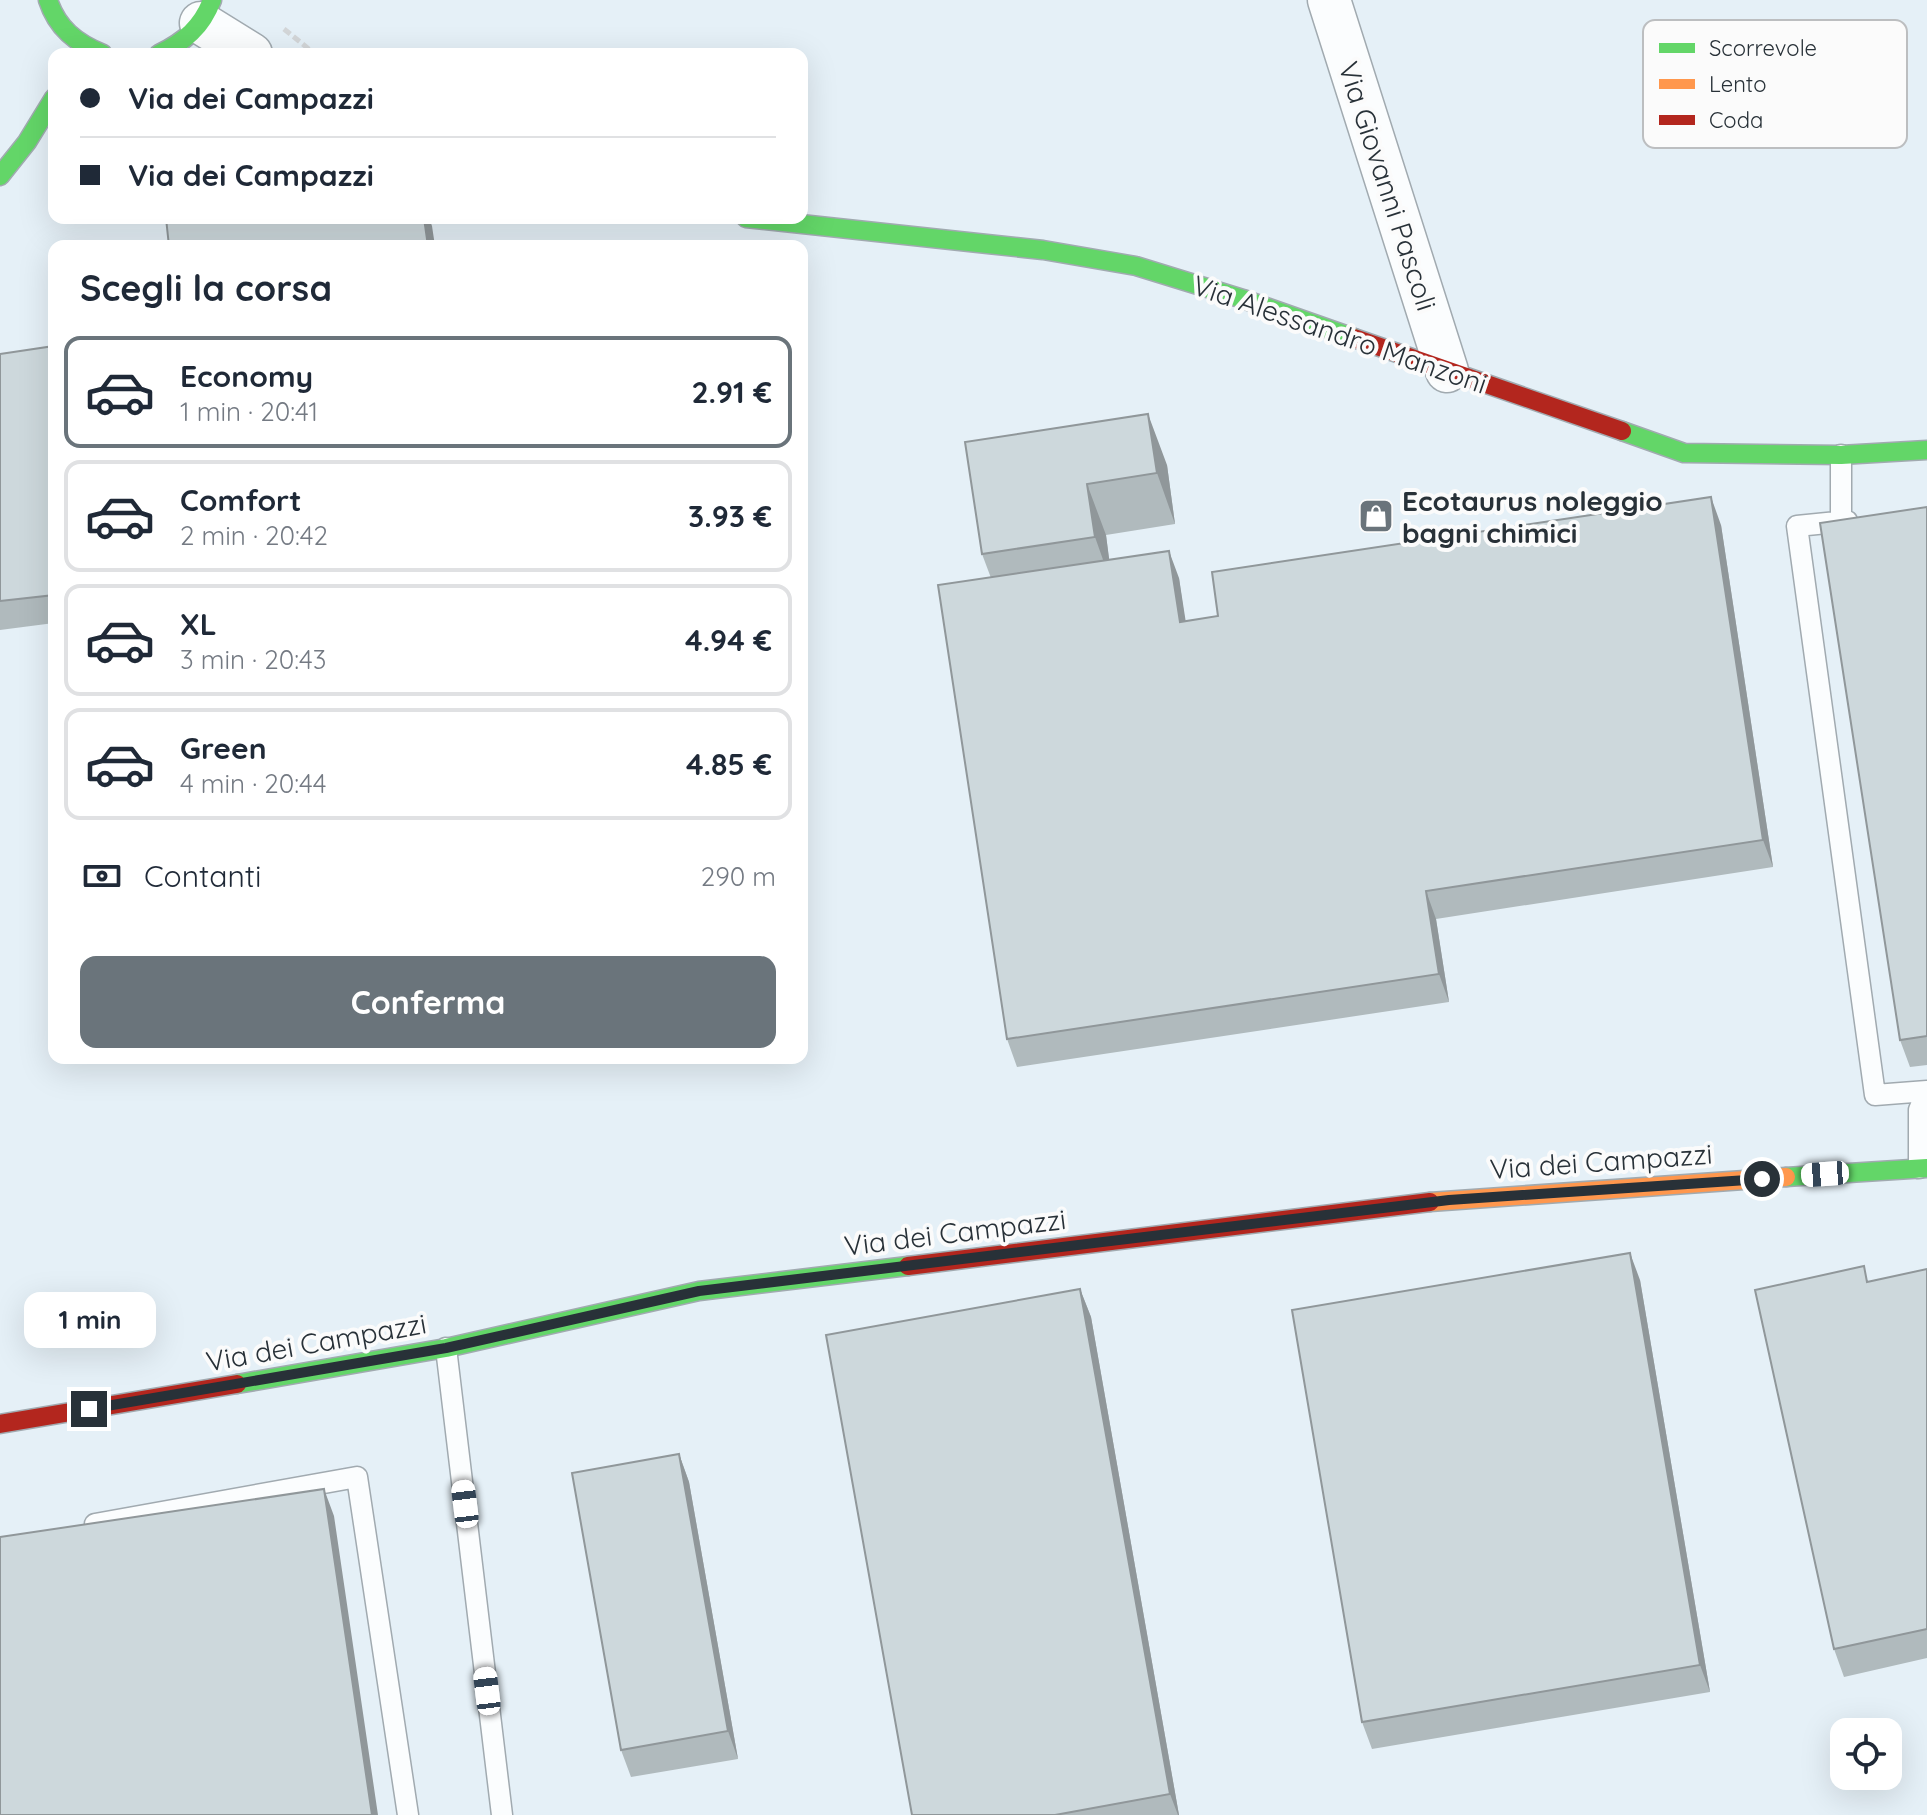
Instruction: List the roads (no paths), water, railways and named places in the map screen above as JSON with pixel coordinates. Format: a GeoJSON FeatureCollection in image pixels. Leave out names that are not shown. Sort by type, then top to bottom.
{"type":"FeatureCollection","features":[{"type":"Feature","properties":{"kind":"street"},"geometry":{"type":"LineString","coordinates":[[48,0],[70,37],[85,48]]}},
{"type":"Feature","properties":{"kind":"street","name":"Via Giovanni Pascoli"},"geometry":{"type":"LineString","coordinates":[[1329,0],[1447,371]]}},
{"type":"Feature","properties":{"kind":"street"},"geometry":{"type":"LineString","coordinates":[[171,48],[183,42],[207,12],[245,48]]}},
{"type":"Feature","properties":{"kind":"street"},"geometry":{"type":"LineString","coordinates":[[0,176],[27,142],[48,108]]}},
{"type":"Feature","properties":{"kind":"street","name":"Via Alessandro Manzoni"},"geometry":{"type":"LineString","coordinates":[[802,224],[1043,250],[1136,266],[1243,299],[1684,453],[1841,455],[1927,450]]}},
{"type":"Feature","properties":{"kind":"street","name":"Via dei Campazzi"},"geometry":{"type":"LineString","coordinates":[[0,1424],[446,1348],[699,1291],[1449,1200],[1923,1168]]}},
{"type":"Feature","properties":{"kind":"lane"},"geometry":{"type":"LineString","coordinates":[[1841,455],[1841,521]]}},
{"type":"Feature","properties":{"kind":"lane"},"geometry":{"type":"LineString","coordinates":[[1870,519],[1797,526],[1875,1095],[1927,1091],[1919,1110],[1923,1168]]}},
{"type":"Feature","properties":{"kind":"lane"},"geometry":{"type":"LineString","coordinates":[[446,1348],[502,1815]]}},
{"type":"Feature","properties":{"kind":"lane"},"geometry":{"type":"LineString","coordinates":[[78,1527],[357,1477],[408,1815]]}},
{"type":"Feature","properties":{"kind":"place","name":"Ecotaurus noleggio bagni chimici"},"geometry":{"type":"Point","coordinates":[1376,516]}}]}
